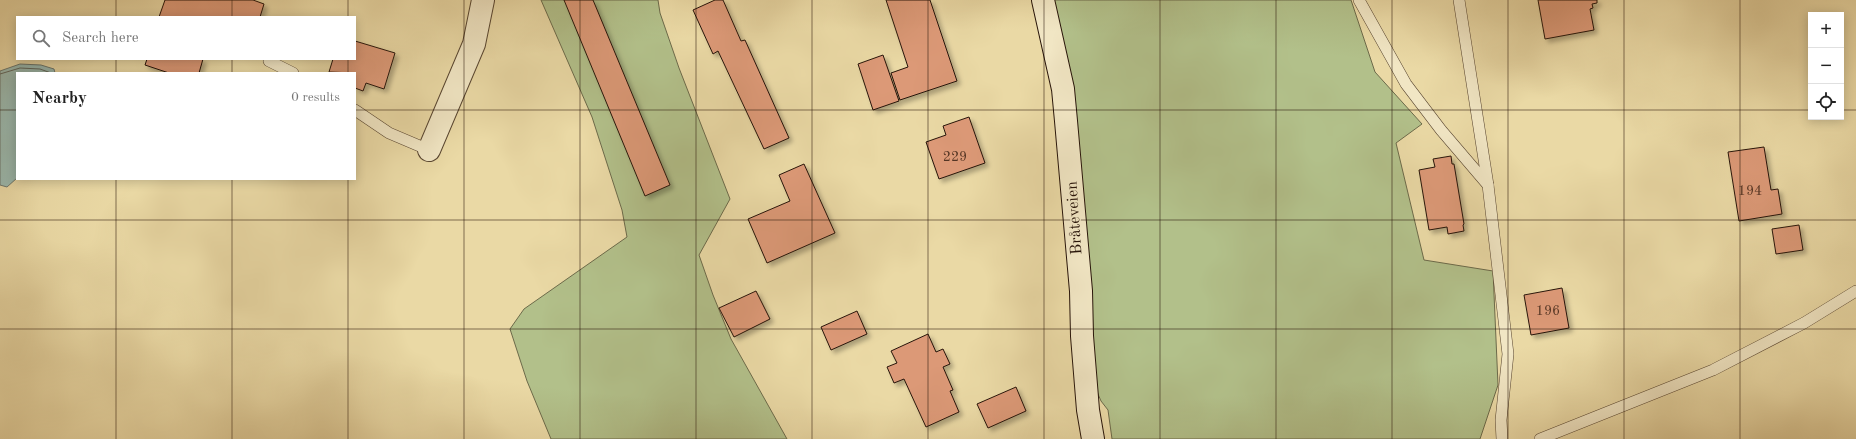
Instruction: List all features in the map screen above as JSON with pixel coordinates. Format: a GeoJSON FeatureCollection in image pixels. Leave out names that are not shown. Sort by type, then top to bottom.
{"type":"FeatureCollection","features":[{"type":"Feature","properties":{"kind":"main road"},"geometry":{"type":"LineString","coordinates":[[429,150],[474,44],[483,0]]}},
{"type":"Feature","properties":{"kind":"main road","name":"Bråteveien"},"geometry":{"type":"LineString","coordinates":[[1043,0],[1063,89],[1066,115],[1071,162],[1087,395],[1093,439]]}},
{"type":"Feature","properties":{"kind":"lane"},"geometry":{"type":"LineString","coordinates":[[1359,0],[1406,84],[1441,130],[1488,185]]}},
{"type":"Feature","properties":{"kind":"lane"},"geometry":{"type":"LineString","coordinates":[[1460,0],[1488,185],[1508,354],[1502,420],[1502,439]]}},
{"type":"Feature","properties":{"kind":"lane"},"geometry":{"type":"LineString","coordinates":[[269,61],[291,72]]}},
{"type":"Feature","properties":{"kind":"lane"},"geometry":{"type":"LineString","coordinates":[[356,111],[389,133],[429,150]]}},
{"type":"Feature","properties":{"kind":"lane"},"geometry":{"type":"LineString","coordinates":[[1540,439],[1713,370],[1804,324],[1856,291]]}},
{"type":"Feature","properties":{"kind":"green space"},"geometry":{"type":"Polygon","coordinates":[[[541,0],[658,0],[660,13],[679,68],[730,199],[699,255],[731,339],[787,439],[551,439],[527,381],[510,329],[524,309],[627,237],[622,210],[592,117],[541,0]]]}},
{"type":"Feature","properties":{"kind":"green space"},"geometry":{"type":"Polygon","coordinates":[[[1044,0],[1351,0],[1375,72],[1422,124],[1396,143],[1424,260],[1493,271],[1498,385],[1480,439],[1112,439],[1108,410],[1101,401],[1081,354],[1044,0]]]}},
{"type":"Feature","properties":{"kind":"water"},"geometry":{"type":"Polygon","coordinates":[[[20,64],[41,65],[54,69],[55,72],[16,72],[16,179],[7,187],[0,185],[0,71],[20,64]]]}},
{"type":"Feature","properties":{"kind":"building"},"geometry":{"type":"Polygon","coordinates":[[[165,0],[253,0],[264,4],[260,16],[159,16],[165,0]]]}},
{"type":"Feature","properties":{"kind":"building"},"geometry":{"type":"Polygon","coordinates":[[[564,0],[593,0],[670,185],[645,196],[564,0]]]}},
{"type":"Feature","properties":{"kind":"building"},"geometry":{"type":"Polygon","coordinates":[[[715,0],[723,0],[741,41],[745,40],[789,138],[764,149],[718,51],[713,54],[693,10],[715,0]]]}},
{"type":"Feature","properties":{"kind":"building"},"geometry":{"type":"Polygon","coordinates":[[[886,0],[930,0],[957,81],[900,100],[891,73],[908,67],[886,0]]]}},
{"type":"Feature","properties":{"kind":"building"},"geometry":{"type":"Polygon","coordinates":[[[1538,0],[1597,0],[1597,3],[1592,4],[1593,8],[1590,9],[1594,30],[1545,39],[1538,0]]]}},
{"type":"Feature","properties":{"kind":"building"},"geometry":{"type":"Polygon","coordinates":[[[356,41],[395,53],[384,89],[366,83],[363,91],[356,88],[356,72],[329,72],[333,60],[356,60],[356,41]]]}},
{"type":"Feature","properties":{"kind":"building"},"geometry":{"type":"Polygon","coordinates":[[[883,55],[899,101],[873,110],[858,64],[883,55]]]}},
{"type":"Feature","properties":{"kind":"building"},"geometry":{"type":"Polygon","coordinates":[[[147,60],[203,60],[199,72],[166,72],[145,65],[147,60]]]}},
{"type":"Feature","properties":{"kind":"building"},"geometry":{"type":"Polygon","coordinates":[[[969,117],[985,163],[939,179],[926,142],[946,135],[943,126],[969,117]]]}},
{"type":"Feature","properties":{"kind":"building"},"geometry":{"type":"Polygon","coordinates":[[[1764,147],[1771,190],[1778,189],[1782,214],[1739,221],[1728,152],[1764,147]]]}},
{"type":"Feature","properties":{"kind":"building"},"geometry":{"type":"Polygon","coordinates":[[[1451,156],[1452,164],[1454,164],[1464,231],[1448,234],[1447,227],[1429,230],[1419,170],[1435,167],[1433,159],[1451,156]]]}},
{"type":"Feature","properties":{"kind":"building"},"geometry":{"type":"Polygon","coordinates":[[[804,164],[835,233],[767,263],[748,219],[790,201],[779,175],[804,164]]]}},
{"type":"Feature","properties":{"kind":"building"},"geometry":{"type":"Polygon","coordinates":[[[1799,225],[1803,250],[1776,254],[1772,229],[1799,225]]]}},
{"type":"Feature","properties":{"kind":"building"},"geometry":{"type":"Polygon","coordinates":[[[1562,288],[1569,328],[1531,335],[1524,295],[1562,288]]]}},
{"type":"Feature","properties":{"kind":"building"},"geometry":{"type":"Polygon","coordinates":[[[756,291],[770,319],[734,337],[719,308],[756,291]]]}},
{"type":"Feature","properties":{"kind":"building"},"geometry":{"type":"Polygon","coordinates":[[[857,311],[867,334],[831,350],[821,327],[857,311]]]}},
{"type":"Feature","properties":{"kind":"building"},"geometry":{"type":"Polygon","coordinates":[[[928,334],[936,352],[943,349],[950,364],[943,367],[953,390],[950,391],[959,412],[926,427],[904,379],[894,383],[887,367],[897,363],[891,351],[928,334]]]}},
{"type":"Feature","properties":{"kind":"building"},"geometry":{"type":"Polygon","coordinates":[[[1016,387],[1026,411],[988,428],[977,404],[1016,387]]]}}]}
